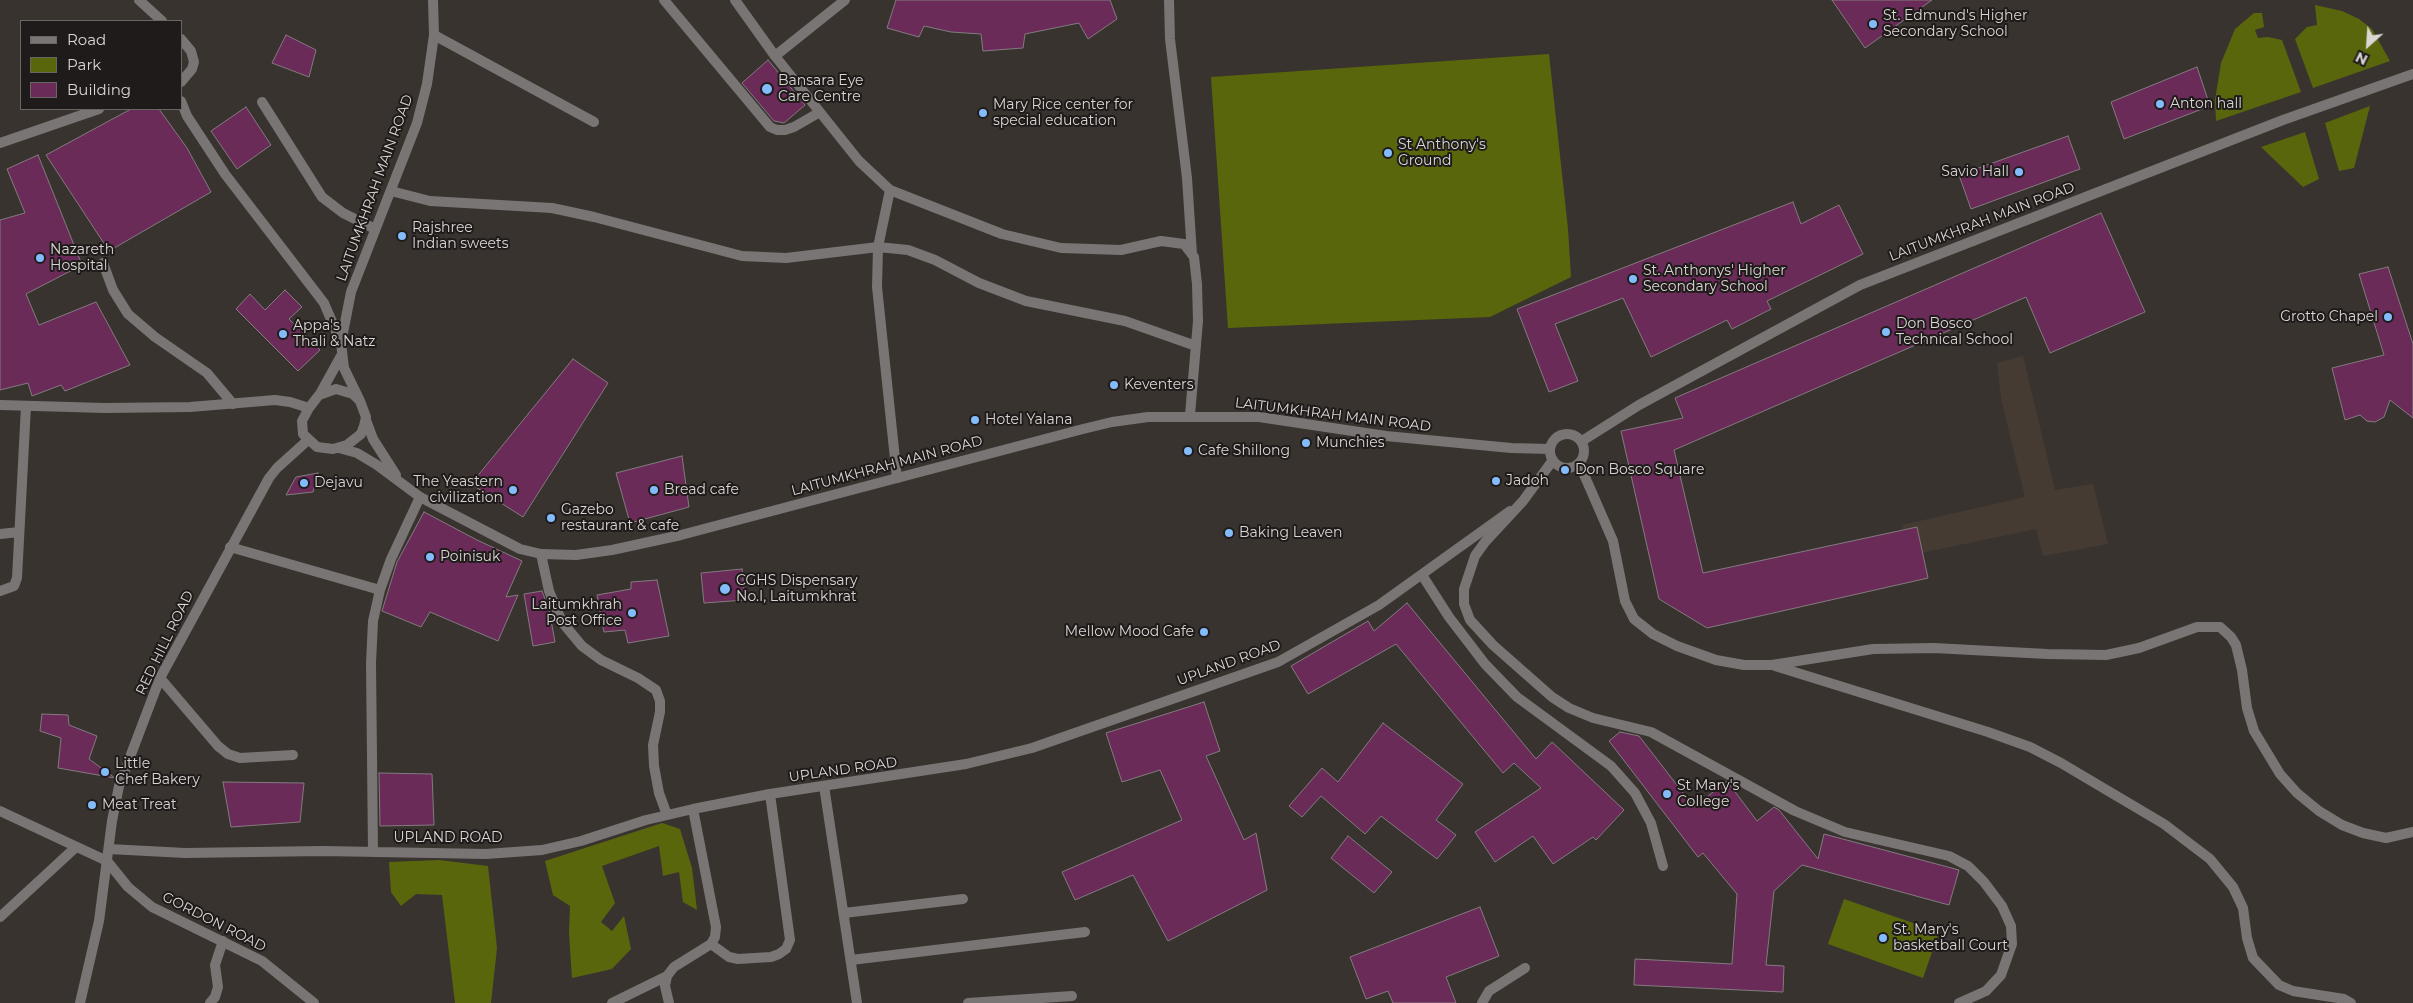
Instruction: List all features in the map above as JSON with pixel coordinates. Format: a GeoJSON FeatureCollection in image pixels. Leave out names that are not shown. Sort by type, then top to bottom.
{"type":"FeatureCollection","features":[{"type":"Feature","properties":{"kind":"street"},"geometry":{"type":"LineString","coordinates":[[139,0],[161,20]]}},
{"type":"Feature","properties":{"kind":"street","name":"LAITUMKHRAH MAIN ROAD"},"geometry":{"type":"LineString","coordinates":[[341,356],[341,343],[351,292],[417,123],[427,84],[434,35],[433,0]]}},
{"type":"Feature","properties":{"kind":"street"},"geometry":{"type":"LineString","coordinates":[[664,0],[770,127],[785,130],[820,112]]}},
{"type":"Feature","properties":{"kind":"street"},"geometry":{"type":"LineString","coordinates":[[734,0],[775,56],[859,161],[890,190],[1002,234],[1061,248],[1121,250],[1162,241],[1184,244],[1192,254]]}},
{"type":"Feature","properties":{"kind":"street"},"geometry":{"type":"LineString","coordinates":[[775,56],[845,0]]}},
{"type":"Feature","properties":{"kind":"street"},"geometry":{"type":"LineString","coordinates":[[1168,0],[1170,39],[1188,178],[1192,254],[1197,284],[1196,346],[1190,415]]}},
{"type":"Feature","properties":{"kind":"street"},"geometry":{"type":"LineString","coordinates":[[434,35],[594,122]]}},
{"type":"Feature","properties":{"kind":"street"},"geometry":{"type":"LineString","coordinates":[[182,41],[190,51],[194,62],[192,69],[182,81]]}},
{"type":"Feature","properties":{"kind":"street","name":"LAITUMKHRAH MAIN ROAD"},"geometry":{"type":"LineString","coordinates":[[1582,441],[1639,405],[1860,284],[2283,120],[2413,74]]}},
{"type":"Feature","properties":{"kind":"street"},"geometry":{"type":"LineString","coordinates":[[262,102],[322,197],[343,212],[375,229]]}},
{"type":"Feature","properties":{"kind":"street"},"geometry":{"type":"LineString","coordinates":[[182,103],[188,116],[225,174],[324,303],[341,343]]}},
{"type":"Feature","properties":{"kind":"street"},"geometry":{"type":"LineString","coordinates":[[0,143],[96,110]]}},
{"type":"Feature","properties":{"kind":"street"},"geometry":{"type":"LineString","coordinates":[[890,190],[878,247],[877,287],[897,478]]}},
{"type":"Feature","properties":{"kind":"street"},"geometry":{"type":"LineString","coordinates":[[390,191],[430,201],[552,208],[594,217],[742,256],[786,258],[878,247],[908,250],[935,260],[979,282],[1026,301],[1125,321],[1196,346]]}},
{"type":"Feature","properties":{"kind":"street"},"geometry":{"type":"LineString","coordinates":[[103,263],[113,290],[128,314],[147,332],[207,373],[233,404]]}},
{"type":"Feature","properties":{"kind":"street"},"geometry":{"type":"LineString","coordinates":[[341,356],[320,395],[309,408],[302,421],[301,428],[308,440],[317,447],[339,448],[357,453],[399,480]]}},
{"type":"Feature","properties":{"kind":"street"},"geometry":{"type":"LineString","coordinates":[[341,356],[350,382],[360,400],[373,439],[399,480]]}},
{"type":"Feature","properties":{"kind":"street"},"geometry":{"type":"LineString","coordinates":[[320,395],[336,389],[353,394],[360,400]]}},
{"type":"Feature","properties":{"kind":"street"},"geometry":{"type":"LineString","coordinates":[[0,405],[105,408],[190,407],[275,400],[309,408]]}},
{"type":"Feature","properties":{"kind":"street"},"geometry":{"type":"LineString","coordinates":[[0,591],[14,586],[17,578],[26,406]]}},
{"type":"Feature","properties":{"kind":"street","name":"LAITUMKHRAH MAIN ROAD"},"geometry":{"type":"LineString","coordinates":[[399,480],[420,497],[520,549],[541,554],[576,555],[612,550],[681,535],[1112,422],[1148,417],[1190,415],[1259,417],[1386,436],[1511,448],[1550,449]]}},
{"type":"Feature","properties":{"kind":"street"},"geometry":{"type":"LineString","coordinates":[[339,448],[347,445],[360,434],[366,417]]}},
{"type":"Feature","properties":{"kind":"street"},"geometry":{"type":"LineString","coordinates":[[1572,434],[1582,441],[1584,453],[1579,463],[1568,468],[1557,464],[1553,460],[1550,449],[1552,443],[1560,435],[1572,434]]}},
{"type":"Feature","properties":{"kind":"street","name":"RED HILL ROAD"},"geometry":{"type":"LineString","coordinates":[[84,1000],[99,921],[119,786],[160,678],[269,478],[277,468],[308,440]]}},
{"type":"Feature","properties":{"kind":"street"},"geometry":{"type":"LineString","coordinates":[[1553,460],[1523,502],[1485,542],[1475,556],[1464,589],[1464,604],[1470,620],[1493,645],[1552,697],[1569,708],[1593,718],[1651,732],[1795,811],[1845,832],[1949,856],[1968,866],[1984,882],[2002,906],[2011,926],[2012,944],[2001,975],[1986,990],[1959,1003]]}},
{"type":"Feature","properties":{"kind":"street"},"geometry":{"type":"LineString","coordinates":[[1579,463],[1612,541],[1626,602],[1634,619],[1654,634],[1716,660],[1744,665],[1772,665],[1873,649],[1934,648],[2106,655],[2139,648],[2197,627],[2220,627],[2231,636],[2236,645],[2242,670],[2247,708],[2254,731],[2280,774],[2297,793],[2319,811],[2342,825],[2386,838],[2413,832]]}},
{"type":"Feature","properties":{"kind":"street"},"geometry":{"type":"LineString","coordinates":[[373,852],[371,663],[373,621],[380,590],[391,559],[420,497]]}},
{"type":"Feature","properties":{"kind":"street","name":"UPLAND ROAD"},"geometry":{"type":"LineString","coordinates":[[109,849],[185,853],[373,852],[486,854],[542,850],[581,842],[667,815],[693,809],[770,794],[966,764],[1032,748],[1278,662],[1379,605],[1523,502]]}},
{"type":"Feature","properties":{"kind":"street"},"geometry":{"type":"LineString","coordinates":[[0,534],[19,532]]}},
{"type":"Feature","properties":{"kind":"street"},"geometry":{"type":"LineString","coordinates":[[230,547],[380,590]]}},
{"type":"Feature","properties":{"kind":"street"},"geometry":{"type":"LineString","coordinates":[[541,554],[549,591],[562,622],[577,640],[601,660],[638,678],[656,690],[660,701],[660,712],[653,745],[654,766],[659,793],[667,815]]}},
{"type":"Feature","properties":{"kind":"street"},"geometry":{"type":"LineString","coordinates":[[1422,575],[1449,617],[1485,664],[1517,697],[1611,766],[1634,793],[1651,824],[1663,866]]}},
{"type":"Feature","properties":{"kind":"street"},"geometry":{"type":"LineString","coordinates":[[1772,665],[1988,732],[2030,747],[2061,763],[2164,824],[2210,859],[2233,887],[2243,908],[2247,938],[2253,958],[2279,985],[2293,991],[2344,999],[2351,1003]]}},
{"type":"Feature","properties":{"kind":"street"},"geometry":{"type":"LineString","coordinates":[[160,678],[218,746],[228,754],[240,758],[293,756]]}},
{"type":"Feature","properties":{"kind":"street"},"geometry":{"type":"LineString","coordinates":[[824,786],[852,960],[857,1003]]}},
{"type":"Feature","properties":{"kind":"street"},"geometry":{"type":"LineString","coordinates":[[711,944],[730,958],[738,959],[770,957],[779,954],[786,949],[790,940],[770,794]]}},
{"type":"Feature","properties":{"kind":"street"},"geometry":{"type":"LineString","coordinates":[[612,1003],[667,976],[674,967],[711,944],[716,937],[716,927],[693,809]]}},
{"type":"Feature","properties":{"kind":"street"},"geometry":{"type":"LineString","coordinates":[[0,811],[107,861]]}},
{"type":"Feature","properties":{"kind":"street"},"geometry":{"type":"LineString","coordinates":[[0,917],[76,847]]}},
{"type":"Feature","properties":{"kind":"street","name":"GORDON ROAD"},"geometry":{"type":"LineString","coordinates":[[107,861],[128,887],[152,907],[262,961],[312,1002]]}},
{"type":"Feature","properties":{"kind":"street"},"geometry":{"type":"LineString","coordinates":[[844,912],[963,899]]}},
{"type":"Feature","properties":{"kind":"street"},"geometry":{"type":"LineString","coordinates":[[852,960],[1085,932]]}},
{"type":"Feature","properties":{"kind":"street"},"geometry":{"type":"LineString","coordinates":[[210,1003],[215,997],[218,987],[215,965],[223,941]]}},
{"type":"Feature","properties":{"kind":"street"},"geometry":{"type":"LineString","coordinates":[[1482,1003],[1494,987],[1525,968]]}},
{"type":"Feature","properties":{"kind":"street"},"geometry":{"type":"LineString","coordinates":[[667,976],[665,986],[668,1003]]}},
{"type":"Feature","properties":{"kind":"street"},"geometry":{"type":"LineString","coordinates":[[968,1003],[1072,996]]}},
{"type":"Feature","properties":{"kind":"shaded area"},"geometry":{"type":"Polygon","coordinates":[[[2023,356],[2055,490],[2093,484],[2108,544],[2043,556],[2036,529],[1921,553],[1907,547],[1902,525],[2025,497],[2001,399],[1997,363],[2023,356]]]}},
{"type":"Feature","properties":{"kind":"green space"},"geometry":{"type":"Polygon","coordinates":[[[2315,5],[2342,11],[2359,19],[2372,29],[2390,61],[2313,88],[2295,39],[2307,27],[2317,25],[2315,5]]]}},
{"type":"Feature","properties":{"kind":"green space"},"geometry":{"type":"Polygon","coordinates":[[[2254,13],[2262,13],[2264,27],[2255,30],[2258,38],[2268,37],[2282,40],[2301,92],[2216,121],[2215,100],[2221,63],[2235,29],[2254,13]]]}},
{"type":"Feature","properties":{"kind":"green space","name":"St Anthony's Ground"},"geometry":{"type":"Polygon","coordinates":[[[1549,54],[1568,229],[1571,277],[1490,317],[1228,328],[1211,77],[1549,54]]]}},
{"type":"Feature","properties":{"kind":"green space"},"geometry":{"type":"Polygon","coordinates":[[[2370,106],[2354,168],[2339,171],[2325,123],[2370,106]]]}},
{"type":"Feature","properties":{"kind":"green space"},"geometry":{"type":"Polygon","coordinates":[[[2305,132],[2319,179],[2303,187],[2261,147],[2305,132]]]}},
{"type":"Feature","properties":{"kind":"green space"},"geometry":{"type":"Polygon","coordinates":[[[662,823],[680,829],[692,868],[697,910],[683,902],[679,872],[663,876],[659,846],[602,866],[615,903],[601,922],[612,931],[624,916],[631,949],[612,969],[572,978],[569,933],[570,906],[553,895],[545,861],[662,823]]]}},
{"type":"Feature","properties":{"kind":"green space"},"geometry":{"type":"Polygon","coordinates":[[[439,860],[488,866],[497,948],[491,1003],[455,1003],[442,895],[416,894],[401,906],[391,892],[389,862],[439,860]]]}},
{"type":"Feature","properties":{"kind":"green space","name":"St. Mary's basketball Court"},"geometry":{"type":"Polygon","coordinates":[[[1844,899],[1939,932],[1923,978],[1828,944],[1844,899]]]}},
{"type":"Feature","properties":{"kind":"building"},"geometry":{"type":"Polygon","coordinates":[[[896,0],[1110,0],[1117,19],[1088,39],[1079,23],[1025,34],[1023,48],[983,51],[981,34],[951,32],[924,26],[919,37],[887,28],[896,0]]]}},
{"type":"Feature","properties":{"kind":"building","name":"St. Edmund's Higher Secondary School"},"geometry":{"type":"Polygon","coordinates":[[[1832,0],[1932,0],[1865,48],[1832,0]]]}},
{"type":"Feature","properties":{"kind":"building"},"geometry":{"type":"Polygon","coordinates":[[[286,35],[316,50],[309,77],[272,63],[286,35]]]}},
{"type":"Feature","properties":{"kind":"building"},"geometry":{"type":"Polygon","coordinates":[[[768,60],[805,105],[784,123],[774,121],[742,83],[768,60]]]}},
{"type":"Feature","properties":{"kind":"building","name":"Anton hall"},"geometry":{"type":"Polygon","coordinates":[[[2197,67],[2210,106],[2124,139],[2111,102],[2197,67]]]}},
{"type":"Feature","properties":{"kind":"building"},"geometry":{"type":"Polygon","coordinates":[[[246,107],[271,145],[237,169],[211,131],[246,107]]]}},
{"type":"Feature","properties":{"kind":"building"},"geometry":{"type":"Polygon","coordinates":[[[129,110],[160,110],[187,148],[211,192],[109,251],[46,155],[129,110]]]}},
{"type":"Feature","properties":{"kind":"building","name":"Savio Hall"},"geometry":{"type":"Polygon","coordinates":[[[2068,136],[2080,169],[1971,209],[1959,175],[2068,136]]]}},
{"type":"Feature","properties":{"kind":"building"},"geometry":{"type":"Polygon","coordinates":[[[38,155],[82,265],[26,294],[39,325],[96,302],[130,365],[65,391],[61,385],[32,396],[28,383],[0,390],[0,220],[25,213],[7,169],[38,155]]]}},
{"type":"Feature","properties":{"kind":"building"},"geometry":{"type":"Polygon","coordinates":[[[1793,202],[1801,224],[1839,205],[1863,254],[1767,301],[1771,309],[1732,329],[1727,320],[1651,357],[1623,298],[1555,324],[1578,381],[1549,392],[1517,309],[1793,202]]]}},
{"type":"Feature","properties":{"kind":"building"},"geometry":{"type":"Polygon","coordinates":[[[2101,213],[2145,312],[2050,353],[2026,297],[1674,450],[1703,573],[1917,527],[1928,578],[1707,628],[1659,599],[1621,431],[1683,418],[1675,398],[2101,213]]]}},
{"type":"Feature","properties":{"kind":"building","name":"Grotto Chapel"},"geometry":{"type":"Polygon","coordinates":[[[2388,267],[2413,344],[2413,418],[2390,400],[2384,417],[2375,422],[2367,421],[2360,415],[2345,420],[2332,368],[2384,355],[2359,274],[2388,267]]]}},
{"type":"Feature","properties":{"kind":"building","name":"Appa's Thali & Natz"},"geometry":{"type":"Polygon","coordinates":[[[285,290],[302,307],[289,319],[320,350],[298,371],[236,309],[250,294],[265,310],[285,290]]]}},
{"type":"Feature","properties":{"kind":"building"},"geometry":{"type":"Polygon","coordinates":[[[573,359],[608,383],[523,517],[471,484],[573,359]]]}},
{"type":"Feature","properties":{"kind":"building","name":"Bread cafe"},"geometry":{"type":"Polygon","coordinates":[[[682,456],[689,507],[630,523],[616,473],[682,456]]]}},
{"type":"Feature","properties":{"kind":"building","name":"Dejavu"},"geometry":{"type":"Polygon","coordinates":[[[318,473],[313,492],[286,495],[296,477],[318,473]]]}},
{"type":"Feature","properties":{"kind":"building"},"geometry":{"type":"Polygon","coordinates":[[[424,512],[522,561],[506,597],[518,595],[498,641],[430,612],[421,627],[382,611],[397,562],[424,512]]]}},
{"type":"Feature","properties":{"kind":"building"},"geometry":{"type":"Polygon","coordinates":[[[742,569],[745,600],[704,603],[701,573],[742,569]]]}},
{"type":"Feature","properties":{"kind":"building","name":"Laitumkhrah Post Office"},"geometry":{"type":"Polygon","coordinates":[[[657,580],[669,636],[628,643],[625,630],[604,632],[597,595],[631,589],[631,582],[657,580]]]}},
{"type":"Feature","properties":{"kind":"building"},"geometry":{"type":"Polygon","coordinates":[[[542,591],[549,609],[555,642],[533,646],[524,594],[542,591]]]}},
{"type":"Feature","properties":{"kind":"building"},"geometry":{"type":"Polygon","coordinates":[[[1407,603],[1536,759],[1552,742],[1624,810],[1596,840],[1593,837],[1553,864],[1533,836],[1495,862],[1475,832],[1541,788],[1514,763],[1503,773],[1396,644],[1308,694],[1291,666],[1368,621],[1374,631],[1407,603]]]}},
{"type":"Feature","properties":{"kind":"building"},"geometry":{"type":"Polygon","coordinates":[[[1204,702],[1220,751],[1206,756],[1244,840],[1256,833],[1267,890],[1168,941],[1133,875],[1075,900],[1062,872],[1182,820],[1160,770],[1122,782],[1106,733],[1204,702]]]}},
{"type":"Feature","properties":{"kind":"building"},"geometry":{"type":"Polygon","coordinates":[[[42,714],[68,715],[69,725],[97,736],[89,759],[115,778],[58,768],[61,738],[40,731],[42,714]]]}},
{"type":"Feature","properties":{"kind":"building"},"geometry":{"type":"Polygon","coordinates":[[[1383,723],[1463,784],[1436,820],[1456,835],[1437,859],[1381,816],[1365,834],[1321,796],[1302,817],[1289,806],[1322,768],[1338,782],[1383,723]]]}},
{"type":"Feature","properties":{"kind":"building"},"geometry":{"type":"Polygon","coordinates":[[[1620,732],[1639,736],[1694,807],[1727,781],[1757,821],[1774,807],[1779,810],[1818,859],[1824,834],[1959,870],[1949,905],[1802,865],[1774,891],[1766,965],[1784,966],[1783,992],[1634,985],[1635,959],[1732,964],[1737,894],[1703,853],[1698,857],[1609,741],[1620,732]]]}},
{"type":"Feature","properties":{"kind":"building"},"geometry":{"type":"Polygon","coordinates":[[[379,773],[432,774],[434,825],[380,826],[379,773]]]}},
{"type":"Feature","properties":{"kind":"building"},"geometry":{"type":"Polygon","coordinates":[[[223,782],[304,783],[300,822],[231,827],[223,782]]]}},
{"type":"Feature","properties":{"kind":"building"},"geometry":{"type":"Polygon","coordinates":[[[1348,836],[1392,872],[1374,893],[1331,858],[1348,836]]]}},
{"type":"Feature","properties":{"kind":"building"},"geometry":{"type":"Polygon","coordinates":[[[1480,907],[1499,956],[1446,977],[1456,1003],[1393,1003],[1388,991],[1366,999],[1350,957],[1480,907]]]}},
{"type":"Feature","properties":{"kind":"place","name":"St. Edmund's Higher Secondary School"},"geometry":{"type":"Point","coordinates":[1873,24]}},
{"type":"Feature","properties":{"kind":"place","name":"Bansara Eye Care Centre"},"geometry":{"type":"Point","coordinates":[767,89]}},
{"type":"Feature","properties":{"kind":"place","name":"Anton hall"},"geometry":{"type":"Point","coordinates":[2160,104]}},
{"type":"Feature","properties":{"kind":"place","name":"Mary Rice center for special education"},"geometry":{"type":"Point","coordinates":[983,113]}},
{"type":"Feature","properties":{"kind":"place","name":"St Anthony's Ground"},"geometry":{"type":"Point","coordinates":[1388,153]}},
{"type":"Feature","properties":{"kind":"place","name":"Savio Hall"},"geometry":{"type":"Point","coordinates":[2019,172]}},
{"type":"Feature","properties":{"kind":"place","name":"Rajshree Indian sweets"},"geometry":{"type":"Point","coordinates":[402,236]}},
{"type":"Feature","properties":{"kind":"place","name":"Nazareth Hospital"},"geometry":{"type":"Point","coordinates":[40,258]}},
{"type":"Feature","properties":{"kind":"place","name":"St. Anthonys' Higher Secondary School"},"geometry":{"type":"Point","coordinates":[1633,279]}},
{"type":"Feature","properties":{"kind":"place","name":"Grotto Chapel"},"geometry":{"type":"Point","coordinates":[2388,317]}},
{"type":"Feature","properties":{"kind":"place","name":"Don Bosco Technical School"},"geometry":{"type":"Point","coordinates":[1886,332]}},
{"type":"Feature","properties":{"kind":"place","name":"Appa's Thali & Natz"},"geometry":{"type":"Point","coordinates":[283,334]}},
{"type":"Feature","properties":{"kind":"place","name":"Keventers"},"geometry":{"type":"Point","coordinates":[1114,385]}},
{"type":"Feature","properties":{"kind":"place","name":"Hotel Yalana"},"geometry":{"type":"Point","coordinates":[975,420]}},
{"type":"Feature","properties":{"kind":"place","name":"Munchies"},"geometry":{"type":"Point","coordinates":[1306,443]}},
{"type":"Feature","properties":{"kind":"place","name":"Cafe Shillong"},"geometry":{"type":"Point","coordinates":[1188,451]}},
{"type":"Feature","properties":{"kind":"place","name":"Don Bosco Square"},"geometry":{"type":"Point","coordinates":[1565,470]}},
{"type":"Feature","properties":{"kind":"place","name":"Jadoh"},"geometry":{"type":"Point","coordinates":[1496,481]}},
{"type":"Feature","properties":{"kind":"place","name":"Dejavu"},"geometry":{"type":"Point","coordinates":[304,483]}},
{"type":"Feature","properties":{"kind":"place","name":"The Yeastern civilization"},"geometry":{"type":"Point","coordinates":[513,490]}},
{"type":"Feature","properties":{"kind":"place","name":"Bread cafe"},"geometry":{"type":"Point","coordinates":[654,490]}},
{"type":"Feature","properties":{"kind":"place","name":"Gazebo restaurant & cafe"},"geometry":{"type":"Point","coordinates":[551,518]}},
{"type":"Feature","properties":{"kind":"place","name":"Baking Leaven"},"geometry":{"type":"Point","coordinates":[1229,533]}},
{"type":"Feature","properties":{"kind":"place","name":"Poinisuk"},"geometry":{"type":"Point","coordinates":[430,557]}},
{"type":"Feature","properties":{"kind":"place","name":"CGHS Dispensary No.I, Laitumkhrat"},"geometry":{"type":"Point","coordinates":[725,589]}},
{"type":"Feature","properties":{"kind":"place","name":"Laitumkhrah Post Office"},"geometry":{"type":"Point","coordinates":[632,613]}},
{"type":"Feature","properties":{"kind":"place","name":"Mellow Mood Cafe"},"geometry":{"type":"Point","coordinates":[1204,632]}},
{"type":"Feature","properties":{"kind":"place","name":"Little Chef Bakery"},"geometry":{"type":"Point","coordinates":[105,772]}},
{"type":"Feature","properties":{"kind":"place","name":"St Mary's College"},"geometry":{"type":"Point","coordinates":[1667,794]}},
{"type":"Feature","properties":{"kind":"place","name":"Meat Treat"},"geometry":{"type":"Point","coordinates":[92,805]}},
{"type":"Feature","properties":{"kind":"place","name":"St. Mary's basketball Court"},"geometry":{"type":"Point","coordinates":[1883,938]}}]}
